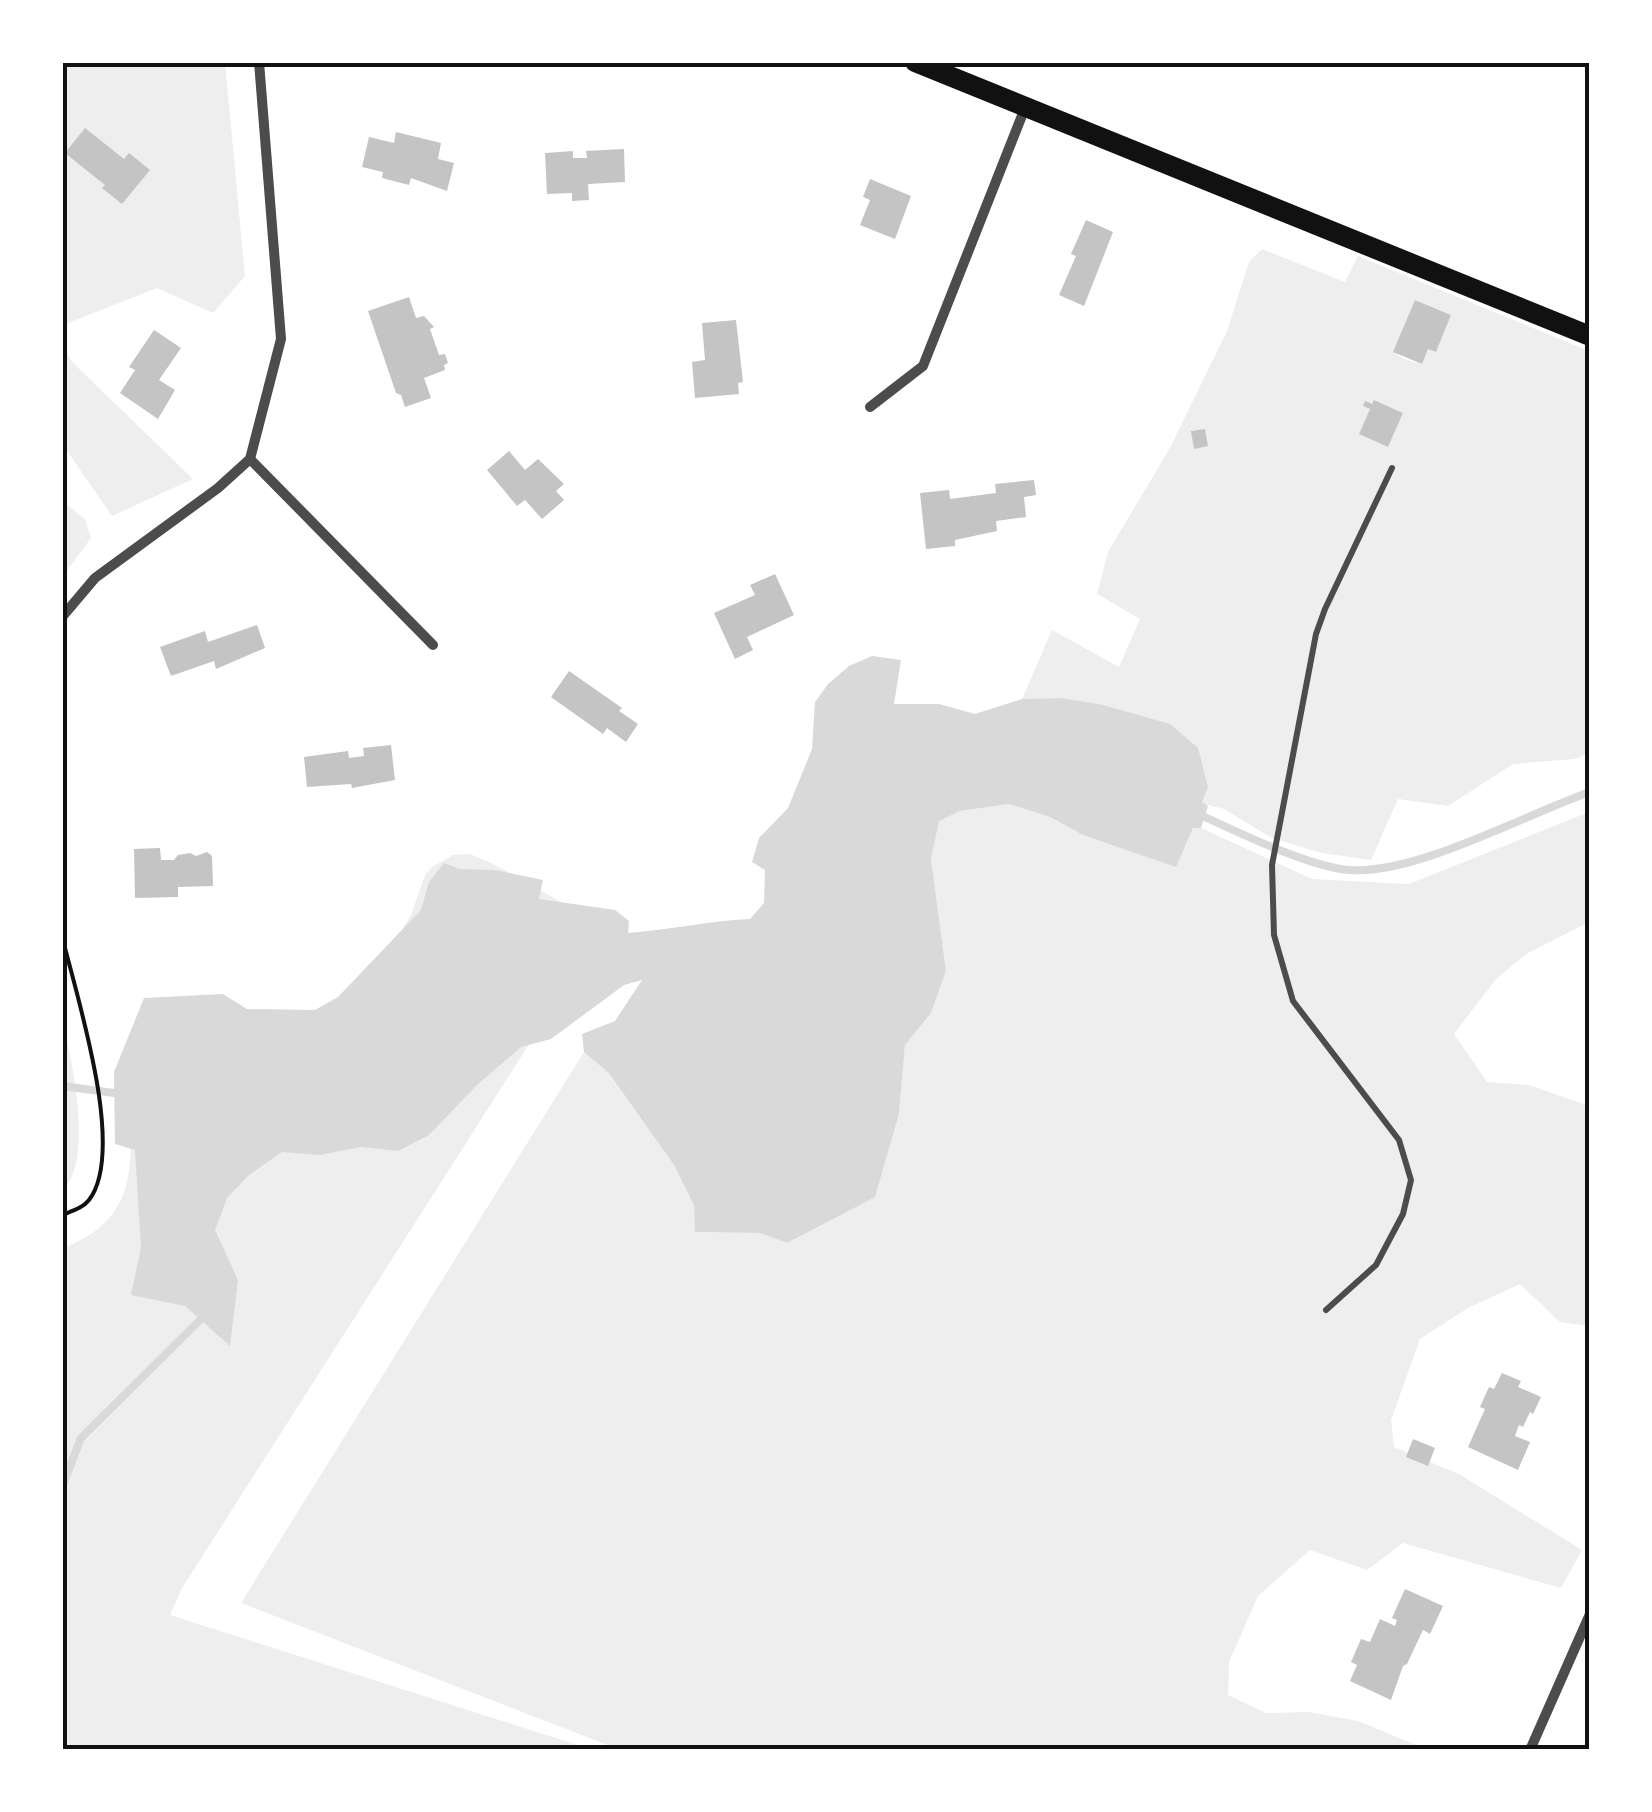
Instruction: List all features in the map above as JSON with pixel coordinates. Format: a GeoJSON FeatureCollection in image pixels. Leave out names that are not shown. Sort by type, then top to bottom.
{"type":"FeatureCollection","features":[{"type":"Feature","properties":{"kind":"main road"},"geometry":{"type":"LineString","coordinates":[[915,62],[1590,336]]}},
{"type":"Feature","properties":{"kind":"street"},"geometry":{"type":"LineString","coordinates":[[62,617],[95,578],[218,488],[250,459],[281,339],[259,62]]}},
{"type":"Feature","properties":{"kind":"street"},"geometry":{"type":"LineString","coordinates":[[870,408],[922,366],[1025,108]]}},
{"type":"Feature","properties":{"kind":"street"},"geometry":{"type":"LineString","coordinates":[[250,459],[434,645]]}},
{"type":"Feature","properties":{"kind":"street"},"geometry":{"type":"LineString","coordinates":[[1530,1750],[1590,1614]]}},
{"type":"Feature","properties":{"kind":"lane"},"geometry":{"type":"LineString","coordinates":[[1326,1310],[1376,1265],[1403,1214],[1411,1180],[1399,1140],[1293,1001],[1274,935],[1272,865],[1316,634],[1324,609],[1392,468]]}},
{"type":"Feature","properties":{"kind":"path"},"geometry":{"type":"LineString","coordinates":[[62,936],[96,1070],[102,1161],[99,1183],[86,1204],[62,1214]]}},
{"type":"Feature","properties":{"kind":"shaded area"},"geometry":{"type":"Polygon","coordinates":[[[63,63],[225,63],[245,276],[213,313],[157,288],[63,325],[63,63]]]}},
{"type":"Feature","properties":{"kind":"shaded area"},"geometry":{"type":"Polygon","coordinates":[[[1262,249],[1345,282],[1358,256],[1589,351],[1589,752],[1575,759],[1513,764],[1448,806],[1398,799],[1371,860],[1322,853],[1272,838],[1224,809],[1201,803],[1203,795],[1170,724],[1062,698],[1022,699],[1052,630],[1119,667],[1140,619],[1097,594],[1108,552],[1170,448],[1227,331],[1249,262],[1262,249]],[[1415,300],[1394,352],[1422,364],[1428,349],[1436,352],[1451,315],[1415,300]],[[1374,400],[1363,406],[1370,409],[1359,434],[1388,447],[1403,413],[1374,400]]]}},
{"type":"Feature","properties":{"kind":"shaded area"},"geometry":{"type":"Polygon","coordinates":[[[63,347],[72,362],[193,479],[112,516],[63,445],[63,347]]]}},
{"type":"Feature","properties":{"kind":"shaded area"},"geometry":{"type":"Polygon","coordinates":[[[63,502],[85,519],[91,538],[63,576],[63,502]]]}},
{"type":"Feature","properties":{"kind":"shaded area"},"geometry":{"type":"Polygon","coordinates":[[[872,656],[901,660],[894,704],[939,704],[975,714],[1022,699],[1062,698],[1170,724],[1198,748],[1208,787],[1202,802],[1208,806],[1201,828],[1193,828],[1176,867],[1009,804],[960,811],[939,821],[931,859],[946,971],[931,1013],[905,1045],[899,1114],[875,1197],[787,1243],[760,1233],[695,1232],[694,1205],[674,1165],[609,1073],[584,1052],[582,1034],[615,1021],[642,980],[624,985],[551,1039],[521,1047],[429,1135],[398,1151],[361,1147],[320,1155],[282,1152],[249,1175],[227,1198],[215,1230],[238,1280],[230,1346],[185,1306],[131,1295],[141,1248],[135,1150],[115,1144],[114,1072],[144,998],[223,994],[247,1009],[315,1010],[338,997],[421,910],[429,882],[444,863],[459,869],[495,870],[543,880],[539,899],[615,910],[629,921],[628,933],[750,919],[764,903],[765,870],[752,862],[759,838],[788,808],[812,749],[815,702],[849,666],[872,656]]]}},
{"type":"Feature","properties":{"kind":"shaded area"},"geometry":{"type":"Polygon","coordinates":[[[1009,804],[1050,817],[1083,835],[1176,866],[1193,828],[1201,828],[1312,879],[1409,884],[1589,812],[1589,922],[1526,954],[1496,979],[1454,1034],[1487,1082],[1529,1085],[1589,1106],[1589,1326],[1560,1322],[1520,1284],[1468,1308],[1420,1339],[1391,1420],[1394,1447],[1459,1474],[1582,1550],[1561,1588],[1403,1543],[1367,1570],[1310,1550],[1258,1596],[1229,1662],[1228,1695],[1266,1713],[1308,1712],[1358,1721],[1426,1749],[618,1749],[241,1603],[584,1052],[609,1072],[674,1165],[694,1205],[696,1232],[760,1233],[787,1243],[875,1196],[899,1114],[905,1045],[931,1013],[946,971],[931,859],[938,821],[960,811],[1009,804]]]}},
{"type":"Feature","properties":{"kind":"shaded area"},"geometry":{"type":"Polygon","coordinates":[[[470,854],[604,927],[182,1588],[170,1615],[590,1749],[63,1750],[63,1248],[103,1225],[124,1194],[130,1155],[130,1110],[317,1029],[379,968],[411,915],[425,875],[453,855],[470,854]]]}},
{"type":"Feature","properties":{"kind":"shaded area"},"geometry":{"type":"Polygon","coordinates":[[[63,1021],[75,1084],[79,1134],[72,1176],[63,1190],[63,1021]]]}},
{"type":"Feature","properties":{"kind":"building"},"geometry":{"type":"Polygon","coordinates":[[[85,128],[124,159],[129,153],[150,170],[122,204],[65,153],[85,128]]]}},
{"type":"Feature","properties":{"kind":"building"},"geometry":{"type":"Polygon","coordinates":[[[396,132],[441,143],[438,159],[454,163],[447,191],[411,178],[409,185],[382,178],[383,172],[362,167],[369,137],[394,143],[396,132]]]}},
{"type":"Feature","properties":{"kind":"building"},"geometry":{"type":"Polygon","coordinates":[[[624,149],[625,182],[588,184],[589,200],[572,201],[572,193],[547,194],[545,153],[573,151],[573,158],[587,158],[586,151],[624,149]]]}},
{"type":"Feature","properties":{"kind":"building"},"geometry":{"type":"Polygon","coordinates":[[[870,179],[911,196],[895,239],[860,225],[870,200],[863,197],[870,179]]]}},
{"type":"Feature","properties":{"kind":"building"},"geometry":{"type":"Polygon","coordinates":[[[1086,220],[1113,232],[1084,306],[1059,295],[1086,220]]]}},
{"type":"Feature","properties":{"kind":"building"},"geometry":{"type":"Polygon","coordinates":[[[409,297],[416,318],[424,316],[434,327],[430,329],[439,355],[445,354],[448,363],[445,370],[424,378],[431,398],[405,407],[401,395],[396,393],[368,311],[409,297]]]}},
{"type":"Feature","properties":{"kind":"building"},"geometry":{"type":"Polygon","coordinates":[[[1415,300],[1451,315],[1436,352],[1428,349],[1422,364],[1393,352],[1415,300]]]}},
{"type":"Feature","properties":{"kind":"building"},"geometry":{"type":"Polygon","coordinates":[[[736,320],[743,382],[738,383],[739,394],[695,398],[692,362],[705,360],[702,323],[736,320]]]}},
{"type":"Feature","properties":{"kind":"building"},"geometry":{"type":"Polygon","coordinates":[[[154,330],[181,348],[159,380],[175,390],[158,419],[120,393],[135,370],[129,367],[154,330]]]}},
{"type":"Feature","properties":{"kind":"building"},"geometry":{"type":"Polygon","coordinates":[[[1374,400],[1403,413],[1388,447],[1359,434],[1370,409],[1363,406],[1365,401],[1372,404],[1374,400]]]}},
{"type":"Feature","properties":{"kind":"building"},"geometry":{"type":"Polygon","coordinates":[[[1205,429],[1208,446],[1194,449],[1191,431],[1205,429]]]}},
{"type":"Feature","properties":{"kind":"building"},"geometry":{"type":"Polygon","coordinates":[[[509,451],[525,470],[538,459],[564,484],[556,491],[564,500],[542,519],[525,500],[517,506],[487,470],[509,451]]]}},
{"type":"Feature","properties":{"kind":"building"},"geometry":{"type":"Polygon","coordinates":[[[1034,480],[1036,495],[1024,497],[1026,517],[996,521],[997,531],[955,540],[955,546],[926,549],[920,493],[949,490],[950,499],[996,493],[995,484],[1034,480]]]}},
{"type":"Feature","properties":{"kind":"building"},"geometry":{"type":"Polygon","coordinates":[[[775,574],[794,615],[747,637],[753,650],[735,659],[714,613],[755,595],[750,585],[775,574]]]}},
{"type":"Feature","properties":{"kind":"building"},"geometry":{"type":"Polygon","coordinates":[[[257,625],[265,648],[216,669],[214,661],[171,676],[160,647],[205,631],[208,642],[257,625]]]}},
{"type":"Feature","properties":{"kind":"building"},"geometry":{"type":"Polygon","coordinates":[[[569,671],[638,724],[626,742],[607,728],[603,734],[551,697],[569,671]]]}},
{"type":"Feature","properties":{"kind":"building"},"geometry":{"type":"Polygon","coordinates":[[[391,745],[395,780],[352,788],[351,784],[307,787],[304,757],[348,751],[349,758],[364,756],[363,748],[391,745]]]}},
{"type":"Feature","properties":{"kind":"building"},"geometry":{"type":"Polygon","coordinates":[[[160,848],[161,860],[207,852],[212,856],[213,886],[178,887],[178,897],[135,898],[134,849],[160,848]]]}},
{"type":"Feature","properties":{"kind":"building"},"geometry":{"type":"Polygon","coordinates":[[[1502,1373],[1521,1381],[1518,1387],[1541,1397],[1515,1436],[1530,1442],[1518,1470],[1468,1447],[1485,1409],[1480,1407],[1489,1387],[1494,1389],[1502,1373]]]}},
{"type":"Feature","properties":{"kind":"building"},"geometry":{"type":"Polygon","coordinates":[[[1413,1439],[1435,1448],[1428,1466],[1406,1457],[1413,1439]]]}},
{"type":"Feature","properties":{"kind":"building"},"geometry":{"type":"Polygon","coordinates":[[[1405,1589],[1443,1606],[1430,1634],[1423,1630],[1403,1666],[1391,1700],[1350,1681],[1357,1665],[1351,1662],[1361,1639],[1370,1642],[1380,1619],[1395,1626],[1397,1620],[1392,1618],[1405,1589]]]}},
{"type":"Feature","properties":{"kind":"waterway"},"geometry":{"type":"LineString","coordinates":[[1205,817],[1316,863],[1349,870],[1376,869],[1437,854],[1590,792]]}},
{"type":"Feature","properties":{"kind":"waterway"},"geometry":{"type":"LineString","coordinates":[[62,1086],[114,1093]]}},
{"type":"Feature","properties":{"kind":"waterway"},"geometry":{"type":"LineString","coordinates":[[62,1487],[81,1438],[201,1319]]}}]}
